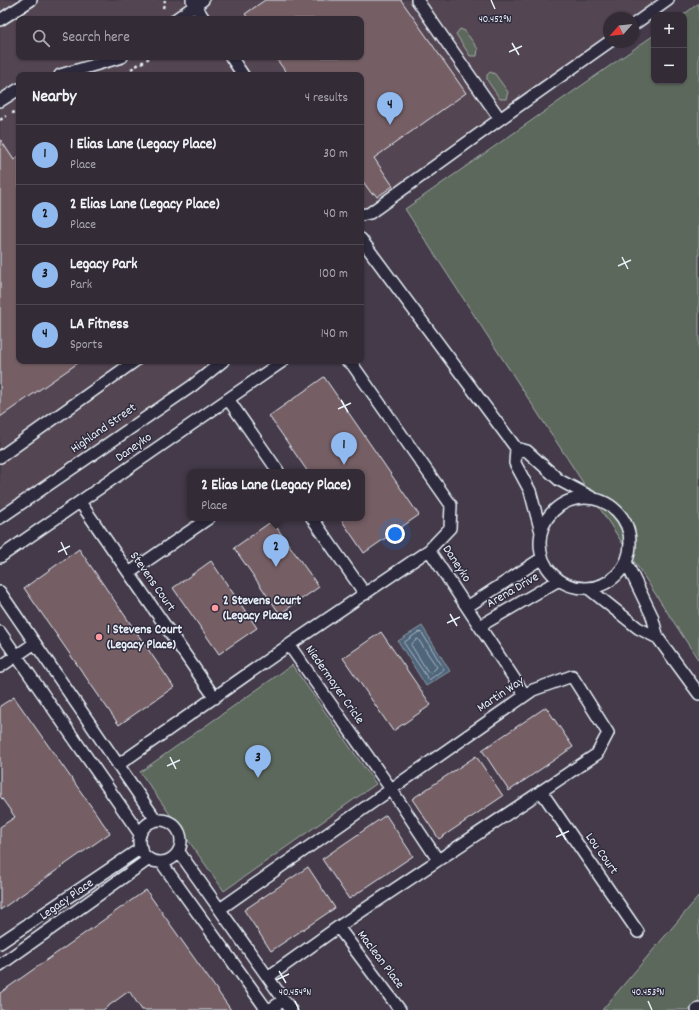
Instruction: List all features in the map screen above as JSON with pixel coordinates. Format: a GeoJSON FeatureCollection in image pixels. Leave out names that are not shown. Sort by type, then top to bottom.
{"type":"FeatureCollection","features":[{"type":"Feature","properties":{"kind":"lane"},"geometry":{"type":"LineString","coordinates":[[0,20],[31,0]]}},
{"type":"Feature","properties":{"kind":"lane"},"geometry":{"type":"LineString","coordinates":[[417,0],[500,119]]}},
{"type":"Feature","properties":{"kind":"lane"},"geometry":{"type":"LineString","coordinates":[[639,21],[668,0]]}},
{"type":"Feature","properties":{"kind":"lane"},"geometry":{"type":"LineString","coordinates":[[180,16],[196,2],[203,16]]}},
{"type":"Feature","properties":{"kind":"lane"},"geometry":{"type":"LineString","coordinates":[[364,215],[370,214],[603,46]]}},
{"type":"Feature","properties":{"kind":"lane"},"geometry":{"type":"LineString","coordinates":[[70,72],[112,60]]}},
{"type":"Feature","properties":{"kind":"lane"},"geometry":{"type":"LineString","coordinates":[[233,60],[241,72]]}},
{"type":"Feature","properties":{"kind":"lane"},"geometry":{"type":"LineString","coordinates":[[0,101],[16,91]]}},
{"type":"Feature","properties":{"kind":"lane"},"geometry":{"type":"LineString","coordinates":[[364,243],[516,448],[527,451],[559,480],[591,498],[605,502],[616,510],[625,521],[630,535],[630,549],[626,562],[620,572],[611,580],[600,586],[588,588],[573,587],[559,580],[549,571],[542,558],[540,545],[541,532],[546,519],[554,509],[565,502],[578,498],[591,498]]}},
{"type":"Feature","properties":{"kind":"lane"},"geometry":{"type":"LineString","coordinates":[[0,457],[131,364]]}},
{"type":"Feature","properties":{"kind":"lane","name":"Highland Street"},"geometry":{"type":"LineString","coordinates":[[0,518],[192,386],[219,364]]}},
{"type":"Feature","properties":{"kind":"lane","name":"Daneyko"},"geometry":{"type":"LineString","coordinates":[[0,557],[279,364]]}},
{"type":"Feature","properties":{"kind":"lane","name":"Daneyko"},"geometry":{"type":"LineString","coordinates":[[352,364],[451,505],[450,528],[429,550],[526,695]]}},
{"type":"Feature","properties":{"kind":"lane"},"geometry":{"type":"LineString","coordinates":[[228,399],[276,469]]}},
{"type":"Feature","properties":{"kind":"lane"},"geometry":{"type":"LineString","coordinates":[[516,448],[515,463],[530,491],[541,532]]}},
{"type":"Feature","properties":{"kind":"lane","name":"Stevens Court"},"geometry":{"type":"LineString","coordinates":[[80,502],[214,698]]}},
{"type":"Feature","properties":{"kind":"lane"},"geometry":{"type":"LineString","coordinates":[[129,573],[205,521]]}},
{"type":"Feature","properties":{"kind":"lane"},"geometry":{"type":"LineString","coordinates":[[314,521],[365,594]]}},
{"type":"Feature","properties":{"kind":"lane","name":"Niedermayer Cricle"},"geometry":{"type":"LineString","coordinates":[[429,550],[289,645],[391,789],[438,860]]}},
{"type":"Feature","properties":{"kind":"lane","name":"Arena Drive"},"geometry":{"type":"LineString","coordinates":[[468,607],[542,558]]}},
{"type":"Feature","properties":{"kind":"lane"},"geometry":{"type":"LineString","coordinates":[[626,562],[652,616],[658,638],[699,694]]}},
{"type":"Feature","properties":{"kind":"lane","name":"Arena Drive"},"geometry":{"type":"LineString","coordinates":[[480,626],[559,580]]}},
{"type":"Feature","properties":{"kind":"lane"},"geometry":{"type":"LineString","coordinates":[[588,588],[638,628],[658,638]]}},
{"type":"Feature","properties":{"kind":"lane"},"geometry":{"type":"LineString","coordinates":[[0,592],[156,820]]}},
{"type":"Feature","properties":{"kind":"lane"},"geometry":{"type":"LineString","coordinates":[[0,632],[140,834],[141,848],[149,859],[162,862],[173,858],[179,852],[181,839],[180,832],[176,826],[163,820],[156,820],[149,823],[140,834]]}},
{"type":"Feature","properties":{"kind":"lane"},"geometry":{"type":"LineString","coordinates":[[0,667],[35,643]]}},
{"type":"Feature","properties":{"kind":"lane"},"geometry":{"type":"LineString","coordinates":[[118,765],[289,645]]}},
{"type":"Feature","properties":{"kind":"lane","name":"Martin Way"},"geometry":{"type":"LineString","coordinates":[[220,909],[533,690],[572,676],[608,733],[597,754],[338,927],[268,977]]}},
{"type":"Feature","properties":{"kind":"lane","name":"Lou Court"},"geometry":{"type":"LineString","coordinates":[[541,791],[638,932]]}},
{"type":"Feature","properties":{"kind":"lane","name":"Legacy Place"},"geometry":{"type":"LineString","coordinates":[[0,943],[141,848]]}},
{"type":"Feature","properties":{"kind":"lane"},"geometry":{"type":"LineString","coordinates":[[179,852],[291,1010]]}},
{"type":"Feature","properties":{"kind":"lane","name":"Legacy Place"},"geometry":{"type":"LineString","coordinates":[[0,965],[149,859]]}},
{"type":"Feature","properties":{"kind":"lane"},"geometry":{"type":"LineString","coordinates":[[162,862],[268,1010],[284,1000]]}},
{"type":"Feature","properties":{"kind":"lane","name":"Maclean Place"},"geometry":{"type":"LineString","coordinates":[[338,927],[400,1010]]}},
{"type":"Feature","properties":{"kind":"path"},"geometry":{"type":"LineString","coordinates":[[163,8],[165,0]]}},
{"type":"Feature","properties":{"kind":"shaded area"},"geometry":{"type":"Polygon","coordinates":[[[0,0],[668,0],[639,21],[639,12],[603,12],[603,46],[364,213],[364,72],[16,72],[16,364],[219,364],[0,518],[0,0]]]}},
{"type":"Feature","properties":{"kind":"green space"},"geometry":{"type":"Polygon","coordinates":[[[699,3],[699,661],[405,209],[635,48],[639,48],[639,45],[651,37],[651,84],[687,84],[687,12],[699,3]]]}},
{"type":"Feature","properties":{"kind":"green space"},"geometry":{"type":"Polygon","coordinates":[[[460,29],[465,31],[478,49],[477,56],[470,56],[456,34],[460,29]]]}},
{"type":"Feature","properties":{"kind":"green space"},"geometry":{"type":"Polygon","coordinates":[[[490,72],[495,74],[508,92],[506,99],[500,99],[487,80],[487,75],[490,72]]]}},
{"type":"Feature","properties":{"kind":"green space"},"geometry":{"type":"Polygon","coordinates":[[[292,665],[376,784],[224,891],[140,772],[292,665]]]}},
{"type":"Feature","properties":{"kind":"green space"},"geometry":{"type":"Polygon","coordinates":[[[699,896],[699,1010],[602,1010],[699,896]]]}},
{"type":"Feature","properties":{"kind":"water"},"geometry":{"type":"Polygon","coordinates":[[[422,626],[450,671],[426,686],[398,641],[422,626]]]}},
{"type":"Feature","properties":{"kind":"building"},"geometry":{"type":"Polygon","coordinates":[[[265,0],[401,0],[466,93],[374,158],[393,186],[377,197],[374,193],[372,194],[364,183],[364,72],[286,72],[277,60],[364,60],[364,16],[247,16],[245,14],[265,0]]]}},
{"type":"Feature","properties":{"kind":"building"},"geometry":{"type":"Polygon","coordinates":[[[0,139],[14,160],[16,158],[16,364],[77,364],[0,417],[0,139]]]}},
{"type":"Feature","properties":{"kind":"building"},"geometry":{"type":"Polygon","coordinates":[[[324,377],[419,515],[364,553],[342,521],[365,521],[365,469],[306,469],[269,416],[324,377]]]}},
{"type":"Feature","properties":{"kind":"building"},"geometry":{"type":"Polygon","coordinates":[[[272,521],[319,587],[280,614],[234,548],[272,521]]]}},
{"type":"Feature","properties":{"kind":"building","name":"1 Stevens Court (Legacy Place)"},"geometry":{"type":"Polygon","coordinates":[[[79,549],[174,687],[119,725],[24,588],[79,549]]]}},
{"type":"Feature","properties":{"kind":"building","name":"2 Stevens Court (Legacy Place)"},"geometry":{"type":"Polygon","coordinates":[[[211,561],[257,628],[219,654],[173,588],[211,561]]]}},
{"type":"Feature","properties":{"kind":"building"},"geometry":{"type":"Polygon","coordinates":[[[381,632],[431,705],[393,731],[343,658],[381,632]]]}},
{"type":"Feature","properties":{"kind":"building"},"geometry":{"type":"Polygon","coordinates":[[[14,697],[110,833],[0,910],[0,827],[15,817],[0,796],[0,706],[14,697]]]}},
{"type":"Feature","properties":{"kind":"building"},"geometry":{"type":"Polygon","coordinates":[[[546,707],[573,747],[509,791],[482,750],[546,707]]]}},
{"type":"Feature","properties":{"kind":"building"},"geometry":{"type":"Polygon","coordinates":[[[476,756],[503,796],[439,839],[412,799],[476,756]]]}},
{"type":"Feature","properties":{"kind":"building"},"geometry":{"type":"Polygon","coordinates":[[[386,815],[413,856],[349,899],[322,859],[386,815]]]}},
{"type":"Feature","properties":{"kind":"building"},"geometry":{"type":"Polygon","coordinates":[[[308,867],[335,908],[271,951],[244,910],[308,867]]]}},
{"type":"Feature","properties":{"kind":"building"},"geometry":{"type":"Polygon","coordinates":[[[146,890],[231,1010],[142,1010],[129,991],[103,1010],[0,1010],[0,993],[146,890]]]}},
{"type":"Feature","properties":{"kind":"place","name":"LA Fitness"},"geometry":{"type":"Point","coordinates":[390,125]}},
{"type":"Feature","properties":{"kind":"place","name":"1 Elias Lane (Legacy Place)"},"geometry":{"type":"Point","coordinates":[344,465]}},
{"type":"Feature","properties":{"kind":"place","name":"2 Elias Lane (Legacy Place)"},"geometry":{"type":"Point","coordinates":[276,567]}},
{"type":"Feature","properties":{"kind":"place","name":"2 Stevens Court (Legacy Place)"},"geometry":{"type":"Point","coordinates":[215,608]}},
{"type":"Feature","properties":{"kind":"place","name":"1 Stevens Court (Legacy Place)"},"geometry":{"type":"Point","coordinates":[99,637]}},
{"type":"Feature","properties":{"kind":"place","name":"Legacy Park"},"geometry":{"type":"Point","coordinates":[258,778]}}]}
